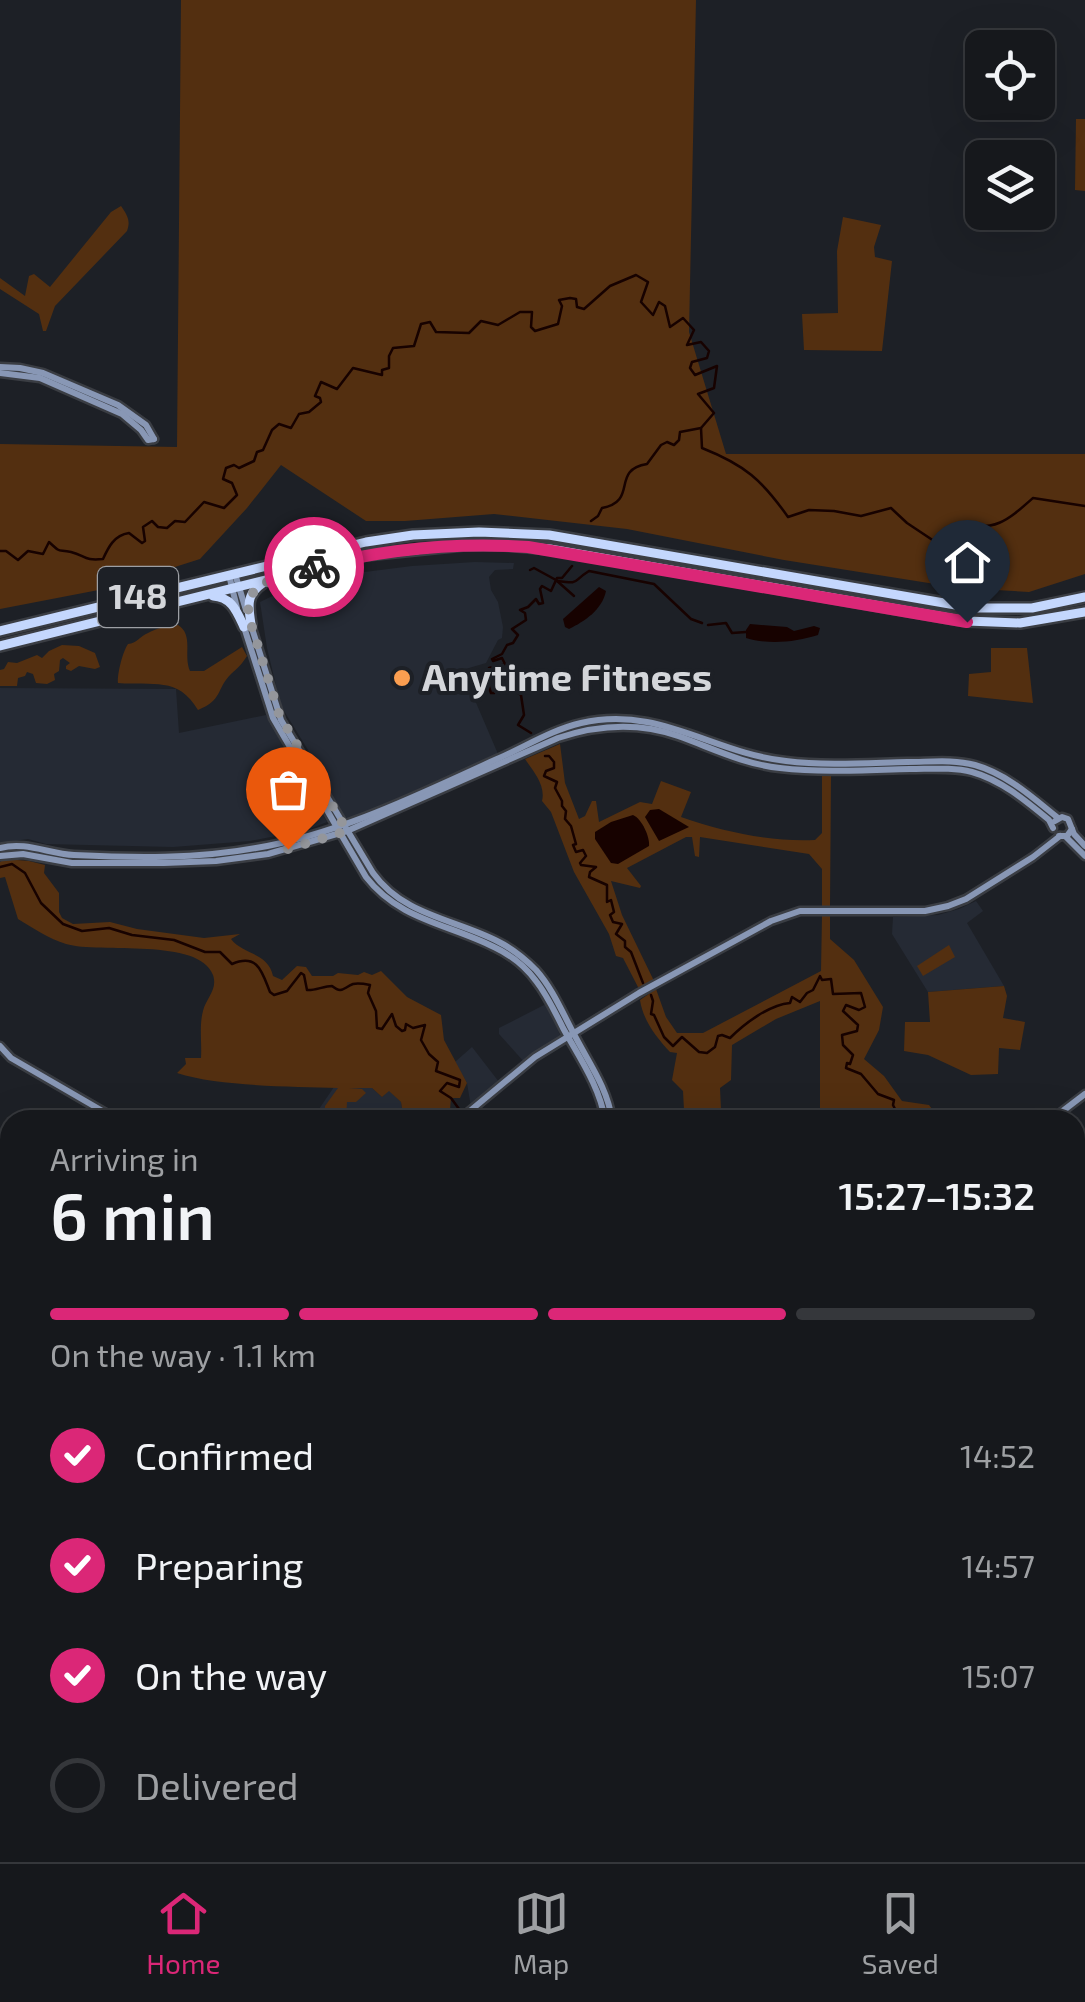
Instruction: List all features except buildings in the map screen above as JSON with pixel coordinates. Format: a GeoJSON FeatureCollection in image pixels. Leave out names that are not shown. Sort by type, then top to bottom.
{"type":"FeatureCollection","features":[{"type":"Feature","properties":{"kind":"highway","name":"148"},"geometry":{"type":"LineString","coordinates":[[0,631],[349,545],[435,534],[497,532],[549,535],[956,606],[999,610],[1041,607],[1085,597]]}},
{"type":"Feature","properties":{"kind":"highway","name":"148"},"geometry":{"type":"LineString","coordinates":[[0,646],[342,560],[444,546],[550,549],[978,622],[1031,622],[1085,612]]}},
{"type":"Feature","properties":{"kind":"highway"},"geometry":{"type":"LineString","coordinates":[[247,626],[248,602],[253,591],[283,575]]}},
{"type":"Feature","properties":{"kind":"highway"},"geometry":{"type":"LineString","coordinates":[[816,596],[819,582]]}},
{"type":"Feature","properties":{"kind":"highway"},"geometry":{"type":"LineString","coordinates":[[181,601],[224,598],[247,626]]}},
{"type":"Feature","properties":{"kind":"highway"},"geometry":{"type":"LineString","coordinates":[[46,620],[50,633]]}},
{"type":"Feature","properties":{"kind":"street"},"geometry":{"type":"LineString","coordinates":[[20,368],[43,373],[118,404],[146,426],[154,439],[148,440],[122,414],[50,382],[0,370],[20,368]]}},
{"type":"Feature","properties":{"kind":"street"},"geometry":{"type":"LineString","coordinates":[[232,574],[282,720],[342,829],[378,880],[406,904],[491,938],[511,952],[548,992],[602,1086],[609,1110]]}},
{"type":"Feature","properties":{"kind":"street"},"geometry":{"type":"LineString","coordinates":[[0,856],[23,854],[72,863],[198,862],[257,856],[342,829],[560,729],[610,718],[678,728],[765,766],[815,771],[969,772],[1010,791],[1049,820],[1085,856]]}},
{"type":"Feature","properties":{"kind":"street"},"geometry":{"type":"LineString","coordinates":[[728,752],[810,763],[946,761],[975,765],[1009,781],[1058,818],[1068,818],[1085,846]]}},
{"type":"Feature","properties":{"kind":"street"},"geometry":{"type":"LineString","coordinates":[[1058,818],[1058,833]]}},
{"type":"Feature","properties":{"kind":"street"},"geometry":{"type":"LineString","coordinates":[[0,848],[23,845],[73,855],[195,855],[266,846],[342,829]]}},
{"type":"Feature","properties":{"kind":"street"},"geometry":{"type":"LineString","coordinates":[[470,1110],[520,1068],[674,973],[782,915],[804,910],[943,908],[966,899],[1039,852],[1058,833],[1072,829]]}},
{"type":"Feature","properties":{"kind":"street"},"geometry":{"type":"LineString","coordinates":[[572,1036],[602,1110]]}},
{"type":"Feature","properties":{"kind":"street"},"geometry":{"type":"LineString","coordinates":[[0,1046],[10,1058],[101,1110]]}},
{"type":"Feature","properties":{"kind":"street"},"geometry":{"type":"LineString","coordinates":[[1064,1110],[1085,1094]]}},
{"type":"Feature","properties":{"kind":"shaded area"},"geometry":{"type":"Polygon","coordinates":[[[181,0],[696,0],[689,332],[726,454],[1085,454],[1085,574],[1029,592],[960,588],[784,560],[627,529],[494,514],[366,521],[281,465],[200,559],[109,588],[0,609],[0,444],[177,447],[181,0]]]}},
{"type":"Feature","properties":{"kind":"shaded area"},"geometry":{"type":"Polygon","coordinates":[[[1076,119],[1085,119],[1085,191],[1075,190],[1076,119]]]}},
{"type":"Feature","properties":{"kind":"shaded area"},"geometry":{"type":"Polygon","coordinates":[[[121,206],[127,215],[127,231],[55,306],[43,331],[39,314],[0,289],[0,278],[25,296],[29,276],[34,274],[50,287],[111,212],[121,206]]]}},
{"type":"Feature","properties":{"kind":"shaded area"},"geometry":{"type":"Polygon","coordinates":[[[843,217],[881,225],[875,257],[892,261],[882,351],[804,350],[802,314],[838,313],[837,251],[843,217]]]}},
{"type":"Feature","properties":{"kind":"shaded area"},"geometry":{"type":"Polygon","coordinates":[[[475,562],[514,563],[513,569],[495,570],[489,577],[498,602],[502,638],[486,663],[462,670],[498,754],[350,819],[344,817],[281,706],[260,602],[291,587],[349,574],[475,562]]]}},
{"type":"Feature","properties":{"kind":"shaded area"},"geometry":{"type":"Polygon","coordinates":[[[599,587],[606,591],[597,609],[575,626],[565,627],[563,619],[599,587]]]}},
{"type":"Feature","properties":{"kind":"shaded area"},"geometry":{"type":"Polygon","coordinates":[[[750,624],[794,631],[820,628],[818,635],[810,637],[764,641],[746,638],[750,624]]]}},
{"type":"Feature","properties":{"kind":"shaded area"},"geometry":{"type":"Polygon","coordinates":[[[178,625],[186,634],[190,671],[204,671],[242,647],[247,656],[215,698],[198,710],[173,687],[118,683],[128,644],[155,630],[178,625]]]}},
{"type":"Feature","properties":{"kind":"shaded area"},"geometry":{"type":"Polygon","coordinates":[[[62,645],[79,646],[95,653],[100,667],[79,666],[71,671],[66,669],[70,663],[63,658],[55,680],[47,684],[36,683],[33,674],[27,672],[18,678],[17,686],[0,686],[0,670],[8,662],[17,663],[37,655],[42,658],[62,645]]]}},
{"type":"Feature","properties":{"kind":"shaded area"},"geometry":{"type":"Polygon","coordinates":[[[991,648],[1027,648],[1033,703],[968,696],[969,674],[991,672],[991,648]]]}},
{"type":"Feature","properties":{"kind":"shaded area"},"geometry":{"type":"Polygon","coordinates":[[[0,688],[176,689],[179,733],[266,715],[327,822],[250,841],[173,847],[46,844],[28,839],[0,843],[0,688]]]}},
{"type":"Feature","properties":{"kind":"shaded area"},"geometry":{"type":"Polygon","coordinates":[[[560,744],[565,783],[579,819],[596,801],[599,822],[640,802],[652,804],[661,781],[691,792],[681,817],[747,835],[815,840],[822,833],[822,776],[831,776],[830,906],[822,906],[822,869],[809,854],[700,837],[699,857],[695,856],[692,837],[686,837],[627,868],[640,888],[611,881],[622,915],[654,981],[639,989],[623,958],[616,956],[609,934],[574,872],[551,812],[542,801],[540,784],[525,759],[560,744]]]}},
{"type":"Feature","properties":{"kind":"shaded area"},"geometry":{"type":"Polygon","coordinates":[[[659,809],[689,827],[659,841],[645,817],[650,810],[659,809]]]}},
{"type":"Feature","properties":{"kind":"shaded area"},"geometry":{"type":"Polygon","coordinates":[[[633,815],[645,829],[649,846],[618,864],[611,863],[595,839],[595,832],[633,815]]]}},
{"type":"Feature","properties":{"kind":"shaded area"},"geometry":{"type":"Polygon","coordinates":[[[4,859],[45,865],[44,873],[59,893],[59,912],[73,924],[110,922],[204,938],[240,934],[231,939],[266,962],[273,976],[282,980],[297,966],[306,967],[312,976],[364,972],[372,975],[381,971],[407,997],[441,1015],[444,1040],[467,1083],[460,1098],[451,1098],[450,1110],[402,1110],[401,1102],[389,1091],[382,1097],[372,1088],[349,1088],[366,1093],[356,1102],[347,1102],[347,1110],[325,1110],[338,1088],[234,1083],[177,1073],[186,1064],[185,1058],[201,1058],[202,1016],[214,980],[204,963],[169,951],[82,947],[47,936],[18,919],[5,877],[0,878],[0,862],[4,859]]]}},
{"type":"Feature","properties":{"kind":"shaded area"},"geometry":{"type":"Polygon","coordinates":[[[976,901],[983,911],[967,923],[1004,986],[928,992],[892,934],[893,917],[938,915],[976,901]]]}},
{"type":"Feature","properties":{"kind":"shaded area"},"geometry":{"type":"Polygon","coordinates":[[[822,916],[830,916],[830,939],[854,960],[883,1007],[879,1030],[864,1059],[884,1076],[902,1101],[929,1105],[933,1110],[820,1110],[820,1001],[776,1019],[732,1045],[731,1080],[720,1088],[721,1110],[684,1110],[683,1091],[672,1080],[677,1053],[670,1052],[655,1034],[640,1000],[656,989],[666,1017],[677,1033],[703,1033],[821,971],[822,916]]]}},
{"type":"Feature","properties":{"kind":"shaded area"},"geometry":{"type":"Polygon","coordinates":[[[949,945],[955,957],[923,976],[917,966],[949,945]]]}},
{"type":"Feature","properties":{"kind":"shaded area"},"geometry":{"type":"Polygon","coordinates":[[[1004,986],[1007,996],[1003,1018],[1025,1022],[1020,1050],[999,1048],[998,1074],[971,1075],[928,1055],[904,1051],[905,1022],[930,1022],[928,992],[1004,986]]]}},
{"type":"Feature","properties":{"kind":"shaded area"},"geometry":{"type":"Polygon","coordinates":[[[546,1004],[561,1037],[525,1063],[499,1034],[499,1028],[546,1004]]]}},
{"type":"Feature","properties":{"kind":"shaded area"},"geometry":{"type":"Polygon","coordinates":[[[472,1047],[499,1082],[471,1107],[467,1083],[455,1062],[472,1047]]]}},
{"type":"Feature","properties":{"kind":"shaded area"},"geometry":{"type":"Polygon","coordinates":[[[334,1087],[372,1088],[382,1097],[389,1090],[401,1102],[402,1110],[318,1110],[334,1087]]]}},
{"type":"Feature","properties":{"kind":"waterway"},"geometry":{"type":"LineString","coordinates":[[0,551],[18,560],[28,551],[43,554],[49,542],[88,559],[103,559],[119,536],[129,533],[142,543],[145,541],[143,527],[152,521],[167,528],[175,521],[185,522],[204,502],[224,508],[237,495],[232,483],[223,479],[226,468],[239,468],[254,461],[272,430],[279,424],[291,428],[299,414],[309,412],[321,402],[315,396],[321,382],[337,389],[353,368],[382,375],[382,370],[389,368],[393,348],[414,346],[421,324],[430,322],[436,332],[469,333],[481,321],[498,325],[520,312],[532,312],[531,327],[535,331],[558,324],[562,306],[559,300],[576,299],[577,307],[584,309],[610,286],[636,275],[648,282],[641,302],[653,315],[659,302],[665,306],[670,327],[683,318],[694,330],[687,345],[701,342],[709,351],[707,358],[692,362],[690,368],[695,375],[717,366],[714,388],[698,394],[714,413],[701,428],[680,432],[674,445],[661,445],[647,464],[630,472],[619,499],[602,508],[591,521]]}},
{"type":"Feature","properties":{"kind":"waterway"},"geometry":{"type":"LineString","coordinates":[[701,428],[702,448],[751,475],[788,517],[809,510],[861,516],[891,508],[937,543],[959,524],[982,527],[1000,523],[1033,498],[1085,506]]}},
{"type":"Feature","properties":{"kind":"waterway"},"geometry":{"type":"LineString","coordinates":[[531,733],[518,725],[524,715],[521,695],[515,691],[491,693],[487,681],[495,679],[501,683],[505,678],[489,668],[505,664],[502,658],[492,659],[502,654],[518,635],[512,629],[526,620],[520,610],[536,599],[543,603],[542,586],[551,591],[557,578],[562,578],[572,566]]}},
{"type":"Feature","properties":{"kind":"waterway"},"geometry":{"type":"LineString","coordinates":[[530,570],[534,568],[556,580],[574,596]]}},
{"type":"Feature","properties":{"kind":"waterway"},"geometry":{"type":"LineString","coordinates":[[557,581],[573,582],[589,571],[654,584],[691,619],[702,623]]}},
{"type":"Feature","properties":{"kind":"waterway"},"geometry":{"type":"LineString","coordinates":[[708,625],[726,623],[732,633],[746,632]]}},
{"type":"Feature","properties":{"kind":"waterway"},"geometry":{"type":"LineString","coordinates":[[545,756],[554,762],[554,768],[544,776],[557,782],[555,788],[571,826],[576,844],[573,845],[576,852],[583,850],[586,856],[580,863],[596,867],[589,877],[607,885],[607,902],[611,900],[614,912],[610,915],[613,922],[622,924],[616,934],[625,941],[643,983]]}},
{"type":"Feature","properties":{"kind":"waterway"},"geometry":{"type":"LineString","coordinates":[[0,867],[12,864],[25,873],[41,903],[63,924],[82,931],[109,928],[174,940],[205,952],[220,952],[232,964],[248,961],[258,966],[274,995],[287,991],[301,973],[307,990],[370,985],[368,993],[376,1011],[377,1028],[382,1029],[392,1014],[402,1031],[406,1024],[413,1028],[425,1025],[421,1040],[438,1062],[436,1071],[460,1080],[459,1087],[447,1083],[440,1091],[459,1109]]}},
{"type":"Feature","properties":{"kind":"waterway"},"geometry":{"type":"LineString","coordinates":[[651,995],[651,1014],[664,1037],[673,1046],[682,1037],[699,1052],[707,1053],[715,1047],[718,1036],[730,1038],[758,1016],[790,1003],[792,997],[800,1002],[820,976],[822,980],[831,979],[833,994],[861,993],[865,1007],[859,1010],[846,1005],[843,1011],[858,1025],[857,1031],[842,1035],[843,1045],[853,1055],[846,1068],[861,1074],[878,1094],[894,1100],[896,1110]]}},
{"type":"Feature","properties":{"kind":"way so far"},"geometry":{"type":"LineString","coordinates":[[288,849],[347,831],[279,714],[248,602],[260,585],[314,567]]}},
{"type":"Feature","properties":{"kind":"place","name":"Anytime Fitness"},"geometry":{"type":"Point","coordinates":[402,678]}},
{"type":"Feature","properties":{"kind":"route"},"geometry":{"type":"LineString","coordinates":[[314,567],[426,547],[528,547],[967,622]]}}]}
